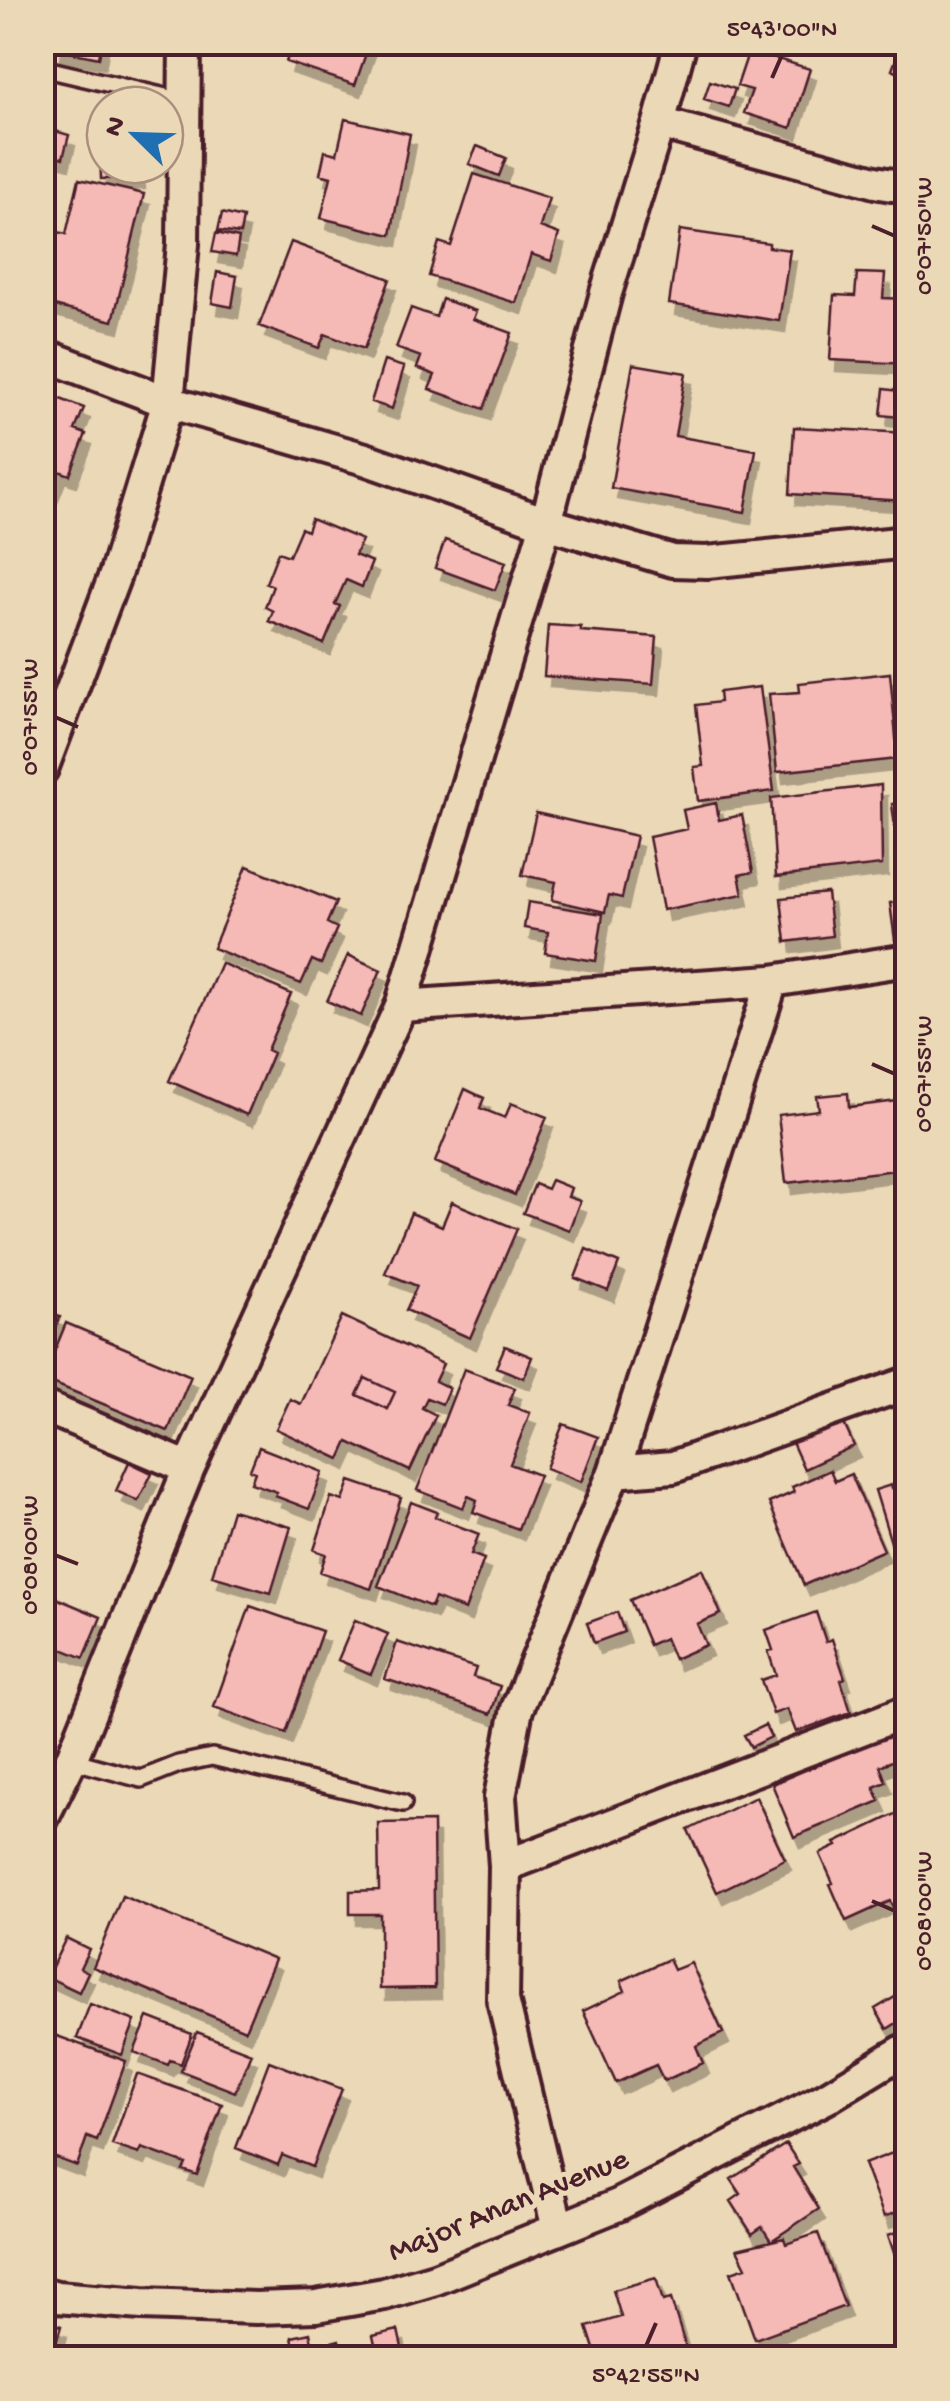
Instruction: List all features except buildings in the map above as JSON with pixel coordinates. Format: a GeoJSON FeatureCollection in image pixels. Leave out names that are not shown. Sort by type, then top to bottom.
{"type":"FeatureCollection","features":[{"type":"Feature","properties":{"kind":"street"},"geometry":{"type":"LineString","coordinates":[[184,85],[185,42]]}},
{"type":"Feature","properties":{"kind":"street"},"geometry":{"type":"LineString","coordinates":[[42,1819],[72,1760],[189,1468],[400,1006],[546,523],[606,293],[681,42]]}},
{"type":"Feature","properties":{"kind":"street"},"geometry":{"type":"LineString","coordinates":[[659,123],[875,182],[908,183]]}},
{"type":"Feature","properties":{"kind":"street"},"geometry":{"type":"LineString","coordinates":[[42,770],[115,575],[168,402],[183,244],[183,185]]}},
{"type":"Feature","properties":{"kind":"street"},"geometry":{"type":"LineString","coordinates":[[42,354],[168,402],[365,459],[546,523],[673,560],[707,562],[908,542]]}},
{"type":"Feature","properties":{"kind":"street"},"geometry":{"type":"LineString","coordinates":[[400,1006],[772,981],[908,960]]}},
{"type":"Feature","properties":{"kind":"street"},"geometry":{"type":"LineString","coordinates":[[558,2229],[502,2000],[504,1866],[500,1796],[517,1710],[614,1472],[772,981]]}},
{"type":"Feature","properties":{"kind":"street"},"geometry":{"type":"LineString","coordinates":[[614,1472],[673,1467],[908,1382]]}},
{"type":"Feature","properties":{"kind":"street"},"geometry":{"type":"LineString","coordinates":[[42,1406],[189,1468]]}},
{"type":"Feature","properties":{"kind":"street"},"geometry":{"type":"LineString","coordinates":[[504,1866],[908,1710]]}},
{"type":"Feature","properties":{"kind":"street","name":"Major Anan Avenue"},"geometry":{"type":"LineString","coordinates":[[42,2293],[142,2304],[256,2308],[316,2306],[384,2294],[434,2279],[636,2196],[826,2098],[908,2048]]}},
{"type":"Feature","properties":{"kind":"lane"},"geometry":{"type":"LineString","coordinates":[[42,68],[115,85]]}},
{"type":"Feature","properties":{"kind":"lane"},"geometry":{"type":"LineString","coordinates":[[72,1760],[141,1779],[179,1764],[212,1757],[402,1803]]}}]}
